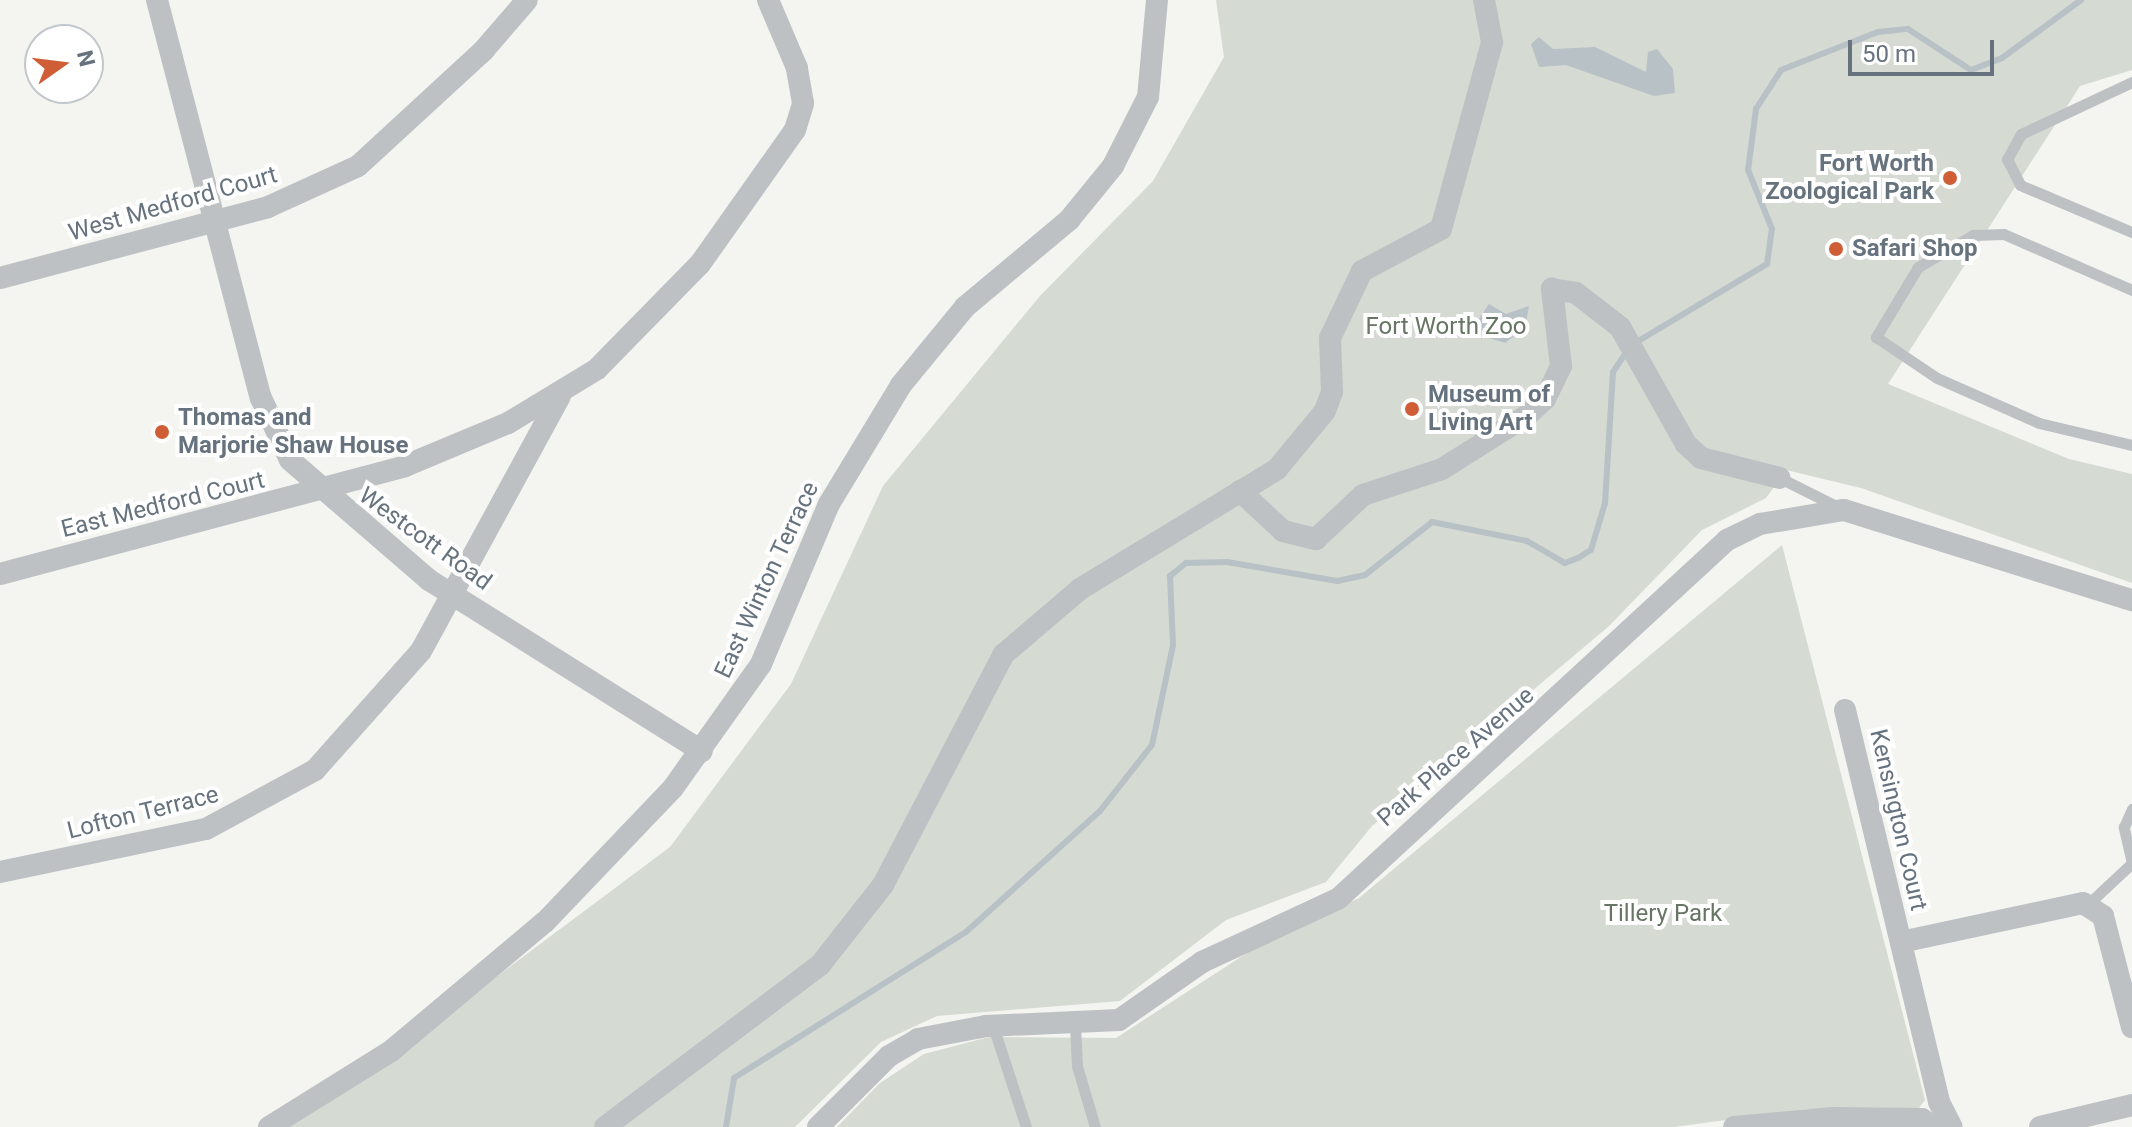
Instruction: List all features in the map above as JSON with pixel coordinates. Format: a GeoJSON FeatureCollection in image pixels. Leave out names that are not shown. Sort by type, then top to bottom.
{"type":"FeatureCollection","features":[{"type":"Feature","properties":{"kind":"street","name":"Westcott Road"},"geometry":{"type":"LineString","coordinates":[[157,0],[213,224],[261,398],[290,460],[319,491],[453,596],[702,751]]}},
{"type":"Feature","properties":{"kind":"street","name":"West Medford Court"},"geometry":{"type":"LineString","coordinates":[[0,278],[213,224],[358,166],[483,51],[527,0]]}},
{"type":"Feature","properties":{"kind":"street"},"geometry":{"type":"LineString","coordinates":[[561,395],[643,326],[700,264],[795,130],[803,103],[797,68],[768,0]]}},
{"type":"Feature","properties":{"kind":"street","name":"East Winton Terrace"},"geometry":{"type":"LineString","coordinates":[[269,1127],[391,1051],[545,922],[702,751],[761,664],[829,504],[901,385],[965,307],[1088,201],[1135,128],[1155,51],[1157,0]]}},
{"type":"Feature","properties":{"kind":"street"},"geometry":{"type":"LineString","coordinates":[[605,1127],[820,965],[883,885],[1004,654],[1080,589],[1277,469],[1330,402],[1330,338],[1362,271],[1441,229],[1492,42],[1484,0]]}},
{"type":"Feature","properties":{"kind":"street"},"geometry":{"type":"LineString","coordinates":[[1240,491],[1298,538],[1328,534],[1363,495],[1442,469],[1545,399],[1561,366],[1552,289],[1576,293],[1620,327],[1658,384],[1686,444],[1701,458],[1780,478]]}},
{"type":"Feature","properties":{"kind":"street","name":"East Medford Court"},"geometry":{"type":"LineString","coordinates":[[0,574],[319,491],[457,446],[561,395]]}},
{"type":"Feature","properties":{"kind":"street","name":"Lofton Terrace"},"geometry":{"type":"LineString","coordinates":[[0,872],[206,829],[315,770],[374,712],[453,596],[561,395]]}},
{"type":"Feature","properties":{"kind":"street","name":"Park Place Avenue"},"geometry":{"type":"LineString","coordinates":[[818,1127],[889,1056],[918,1039],[993,1026],[1075,1025],[1135,1013],[1202,962],[1338,899],[1727,540],[1789,513],[1844,510],[2132,600]]}},
{"type":"Feature","properties":{"kind":"street","name":"Kensington Court"},"geometry":{"type":"LineString","coordinates":[[1845,710],[1939,1102],[1952,1127]]}},
{"type":"Feature","properties":{"kind":"street"},"geometry":{"type":"LineString","coordinates":[[1901,942],[2059,904],[2087,905],[2103,916],[2132,1027]]}},
{"type":"Feature","properties":{"kind":"street"},"geometry":{"type":"LineString","coordinates":[[2040,1127],[2132,1105]]}},
{"type":"Feature","properties":{"kind":"street"},"geometry":{"type":"LineString","coordinates":[[1734,1127],[1833,1118],[1922,1119],[1934,1127]]}},
{"type":"Feature","properties":{"kind":"lane"},"geometry":{"type":"LineString","coordinates":[[2132,82],[2021,134],[2007,159],[2020,185],[2132,232]]}},
{"type":"Feature","properties":{"kind":"lane"},"geometry":{"type":"LineString","coordinates":[[2132,290],[2004,234],[1943,246],[1918,267],[1876,337],[1937,378],[2039,423],[2132,445]]}},
{"type":"Feature","properties":{"kind":"lane"},"geometry":{"type":"LineString","coordinates":[[1780,478],[1844,510]]}},
{"type":"Feature","properties":{"kind":"lane"},"geometry":{"type":"LineString","coordinates":[[2087,905],[2132,863],[2124,827],[2132,809]]}},
{"type":"Feature","properties":{"kind":"lane"},"geometry":{"type":"LineString","coordinates":[[1075,1025],[1077,1066],[1095,1127]]}},
{"type":"Feature","properties":{"kind":"lane"},"geometry":{"type":"LineString","coordinates":[[993,1026],[1026,1127]]}},
{"type":"Feature","properties":{"kind":"green space","name":"Fort Worth Zoo"},"geometry":{"type":"Polygon","coordinates":[[[1216,0],[2132,0],[2132,70],[2080,86],[1888,384],[2069,459],[2132,474],[2132,583],[1861,488],[1786,470],[1766,498],[1702,530],[1609,626],[1372,826],[1326,882],[1226,920],[1120,1001],[937,1016],[881,1042],[795,1127],[278,1127],[385,1060],[670,847],[791,684],[883,486],[1040,296],[1153,181],[1224,57],[1216,0]]]}},
{"type":"Feature","properties":{"kind":"green space","name":"Tillery Park"},"geometry":{"type":"Polygon","coordinates":[[[1782,545],[1925,1100],[1919,1108],[1808,1109],[1674,1127],[837,1127],[880,1083],[924,1054],[989,1037],[1116,1038],[1250,951],[1359,898],[1782,545]]]}},
{"type":"Feature","properties":{"kind":"shaded area"},"geometry":{"type":"Polygon","coordinates":[[[1539,37],[1553,49],[1595,47],[1646,72],[1648,52],[1657,49],[1673,69],[1675,93],[1654,96],[1566,65],[1539,67],[1531,44],[1539,37]]]}},
{"type":"Feature","properties":{"kind":"shaded area"},"geometry":{"type":"Polygon","coordinates":[[[1489,304],[1506,314],[1529,306],[1525,328],[1505,343],[1470,332],[1489,304]]]}},
{"type":"Feature","properties":{"kind":"waterway"},"geometry":{"type":"LineString","coordinates":[[1635,343],[1767,264],[1772,229],[1748,170],[1756,109],[1781,70],[1878,32],[1908,29],[1971,70],[2002,58],[2081,0]]}},
{"type":"Feature","properties":{"kind":"waterway"},"geometry":{"type":"LineString","coordinates":[[726,1127],[734,1078],[966,932],[1100,811],[1152,745],[1173,645],[1170,576],[1186,563],[1227,562],[1337,581],[1365,575],[1432,522],[1527,541],[1565,563],[1578,558],[1591,550],[1605,503],[1613,372],[1627,351]]}},
{"type":"Feature","properties":{"kind":"place","name":"Fort Worth Zoological Park"},"geometry":{"type":"Point","coordinates":[1950,178]}},
{"type":"Feature","properties":{"kind":"place","name":"Safari Shop"},"geometry":{"type":"Point","coordinates":[1836,249]}},
{"type":"Feature","properties":{"kind":"place","name":"Museum of Living Art"},"geometry":{"type":"Point","coordinates":[1412,409]}},
{"type":"Feature","properties":{"kind":"place","name":"Thomas and Marjorie Shaw House"},"geometry":{"type":"Point","coordinates":[162,432]}}]}
